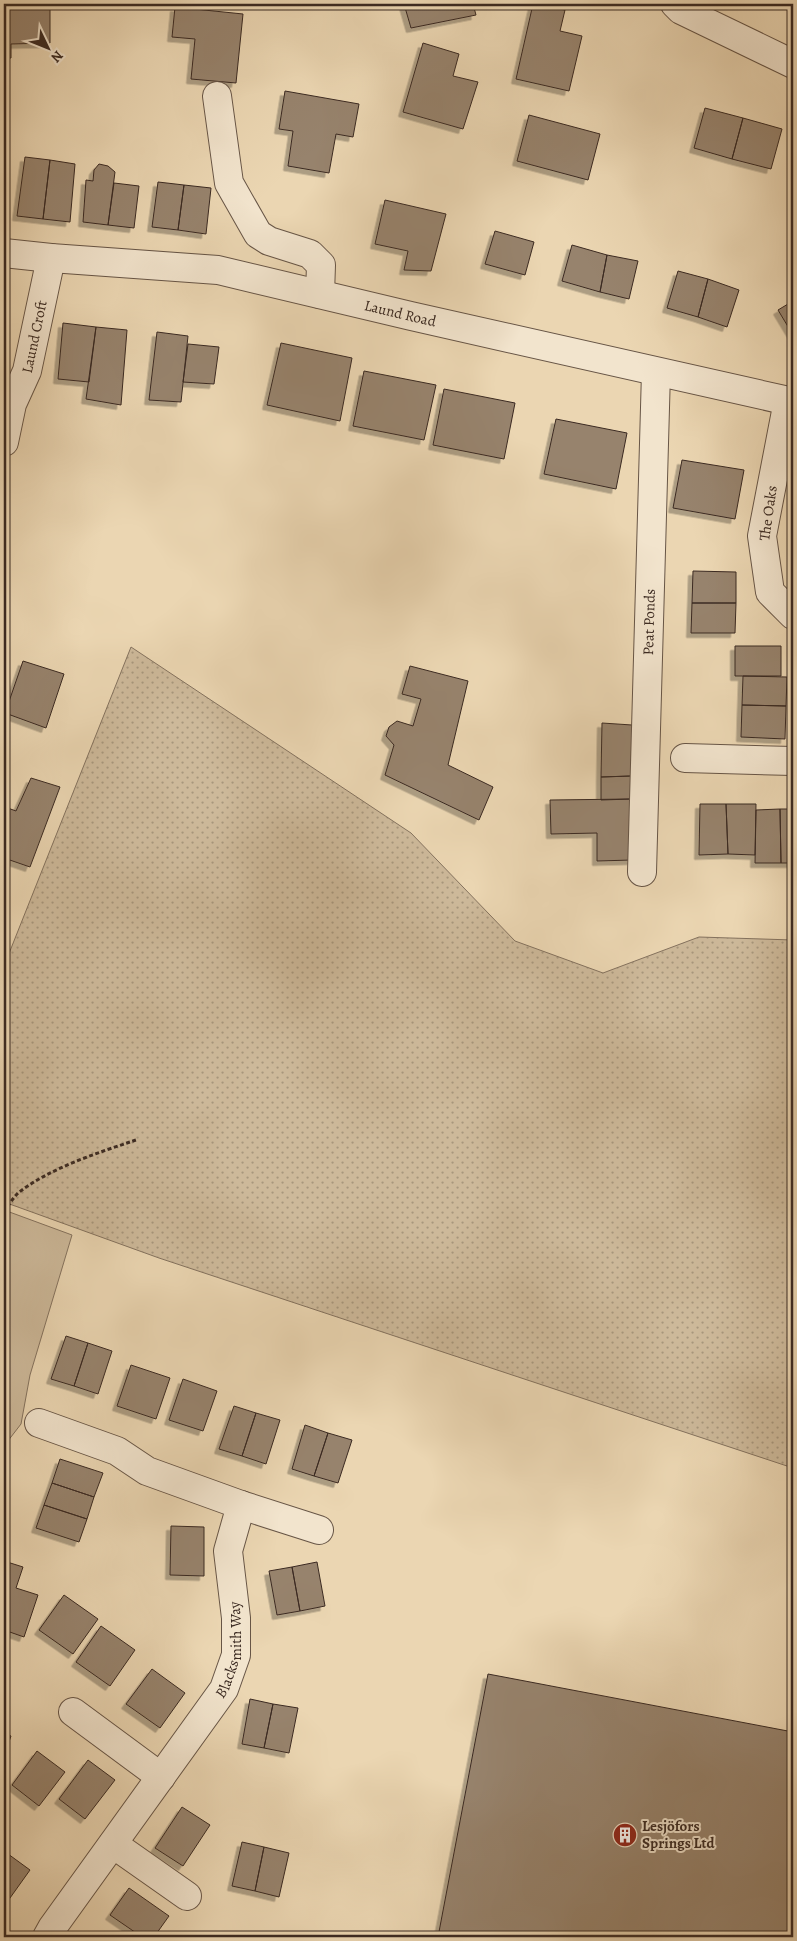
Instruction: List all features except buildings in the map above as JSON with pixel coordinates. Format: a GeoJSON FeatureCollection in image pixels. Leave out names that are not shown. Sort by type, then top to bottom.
{"type":"FeatureCollection","features":[{"type":"Feature","properties":{"kind":"street"},"geometry":{"type":"LineString","coordinates":[[675,4],[682,10],[793,64]]}},
{"type":"Feature","properties":{"kind":"street"},"geometry":{"type":"LineString","coordinates":[[217,96],[229,182],[258,234],[269,241],[310,254],[321,265],[320,294]]}},
{"type":"Feature","properties":{"kind":"street","name":"Laund Road"},"geometry":{"type":"LineString","coordinates":[[4,253],[218,270],[791,402]]}},
{"type":"Feature","properties":{"kind":"street","name":"Laund Croft"},"geometry":{"type":"LineString","coordinates":[[4,442],[12,404],[27,371],[51,258]]}},
{"type":"Feature","properties":{"kind":"street","name":"Peat Ponds"},"geometry":{"type":"LineString","coordinates":[[642,872],[656,372]]}},
{"type":"Feature","properties":{"kind":"street","name":"The Oaks"},"geometry":{"type":"LineString","coordinates":[[791,402],[762,536],[770,592],[793,615]]}},
{"type":"Feature","properties":{"kind":"street"},"geometry":{"type":"LineString","coordinates":[[685,758],[793,761]]}},
{"type":"Feature","properties":{"kind":"street"},"geometry":{"type":"LineString","coordinates":[[39,1423],[117,1451],[147,1471],[240,1505],[318,1530]]}},
{"type":"Feature","properties":{"kind":"street","name":"Blacksmith Way"},"geometry":{"type":"LineString","coordinates":[[47,1937],[224,1689],[236,1655],[236,1618],[228,1552],[240,1505]]}},
{"type":"Feature","properties":{"kind":"street"},"geometry":{"type":"LineString","coordinates":[[73,1712],[161,1777]]}},
{"type":"Feature","properties":{"kind":"street"},"geometry":{"type":"LineString","coordinates":[[113,1844],[187,1896]]}},
{"type":"Feature","properties":{"kind":"path"},"geometry":{"type":"LineString","coordinates":[[4,1212],[17,1194],[46,1176],[94,1154],[136,1140]]}},
{"type":"Feature","properties":{"kind":"shaded area"},"geometry":{"type":"Polygon","coordinates":[[[131,647],[411,833],[515,941],[603,973],[699,937],[793,940],[793,1468],[159,1258],[4,1202],[4,966],[131,647]]]}},
{"type":"Feature","properties":{"kind":"shaded area"},"geometry":{"type":"Polygon","coordinates":[[[4,1210],[72,1235],[30,1375],[21,1424],[4,1446],[4,1210]]]}},
{"type":"Feature","properties":{"kind":"place","name":"Lesjöfors Springs Ltd"},"geometry":{"type":"Point","coordinates":[625,1835]}}]}
